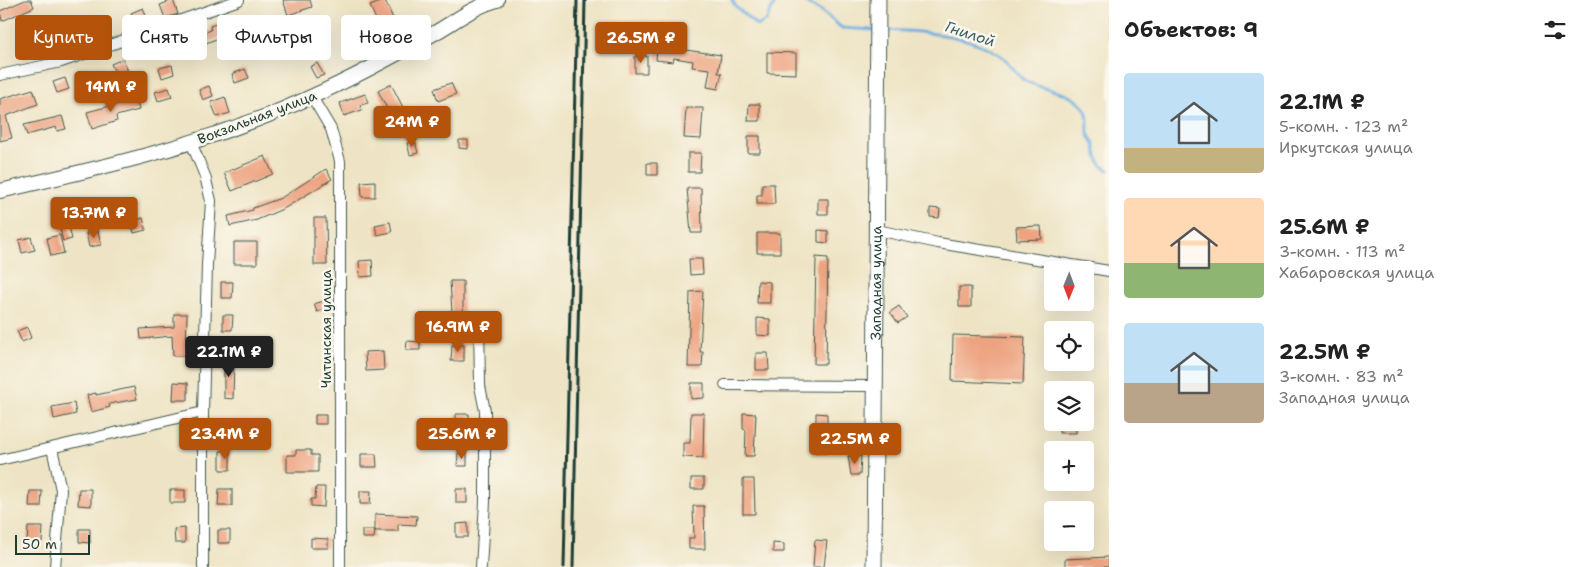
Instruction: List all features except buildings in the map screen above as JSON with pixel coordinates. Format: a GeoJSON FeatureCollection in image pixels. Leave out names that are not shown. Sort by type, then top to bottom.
{"type":"FeatureCollection","features":[{"type":"Feature","properties":{"kind":"main road","name":"Вокзальная улица"},"geometry":{"type":"LineString","coordinates":[[0,191],[191,142],[253,121],[312,97],[387,60],[481,3],[497,0]]}},
{"type":"Feature","properties":{"kind":"main road","name":"Западная улица"},"geometry":{"type":"LineString","coordinates":[[874,567],[878,6]]}},
{"type":"Feature","properties":{"kind":"street"},"geometry":{"type":"LineString","coordinates":[[0,75],[70,59],[239,0]]}},
{"type":"Feature","properties":{"kind":"street","name":"Читинская улица"},"geometry":{"type":"LineString","coordinates":[[312,97],[331,129],[340,161],[340,567]]}},
{"type":"Feature","properties":{"kind":"street"},"geometry":{"type":"LineString","coordinates":[[191,142],[205,176],[211,201],[206,265],[202,412],[203,567]]}},
{"type":"Feature","properties":{"kind":"street"},"geometry":{"type":"LineString","coordinates":[[877,230],[938,243],[1109,271]]}},
{"type":"Feature","properties":{"kind":"street"},"geometry":{"type":"LineString","coordinates":[[479,318],[480,386],[485,411],[485,502],[481,567]]}},
{"type":"Feature","properties":{"kind":"street"},"geometry":{"type":"LineString","coordinates":[[725,385],[875,386]]}},
{"type":"Feature","properties":{"kind":"street"},"geometry":{"type":"LineString","coordinates":[[0,460],[202,412]]}},
{"type":"Feature","properties":{"kind":"street"},"geometry":{"type":"LineString","coordinates":[[52,448],[61,490],[55,567]]}},
{"type":"Feature","properties":{"kind":"waterway","name":"Гнилой"},"geometry":{"type":"LineString","coordinates":[[732,0],[736,7],[757,26],[766,21],[776,0]]}},
{"type":"Feature","properties":{"kind":"waterway","name":"Гнилой"},"geometry":{"type":"LineString","coordinates":[[801,0],[820,10],[842,28],[874,30]]}},
{"type":"Feature","properties":{"kind":"waterway","name":"Гнилой"},"geometry":{"type":"LineString","coordinates":[[882,30],[945,35],[977,44],[1004,58],[1020,77],[1027,82],[1074,98],[1087,112],[1088,135],[1095,146],[1099,162],[1104,168],[1109,170]]}},
{"type":"Feature","properties":{"kind":"railway"},"geometry":{"type":"LineString","coordinates":[[564,567],[577,0]]}},
{"type":"Feature","properties":{"kind":"railway"},"geometry":{"type":"LineString","coordinates":[[573,567],[585,0]]}}]}
